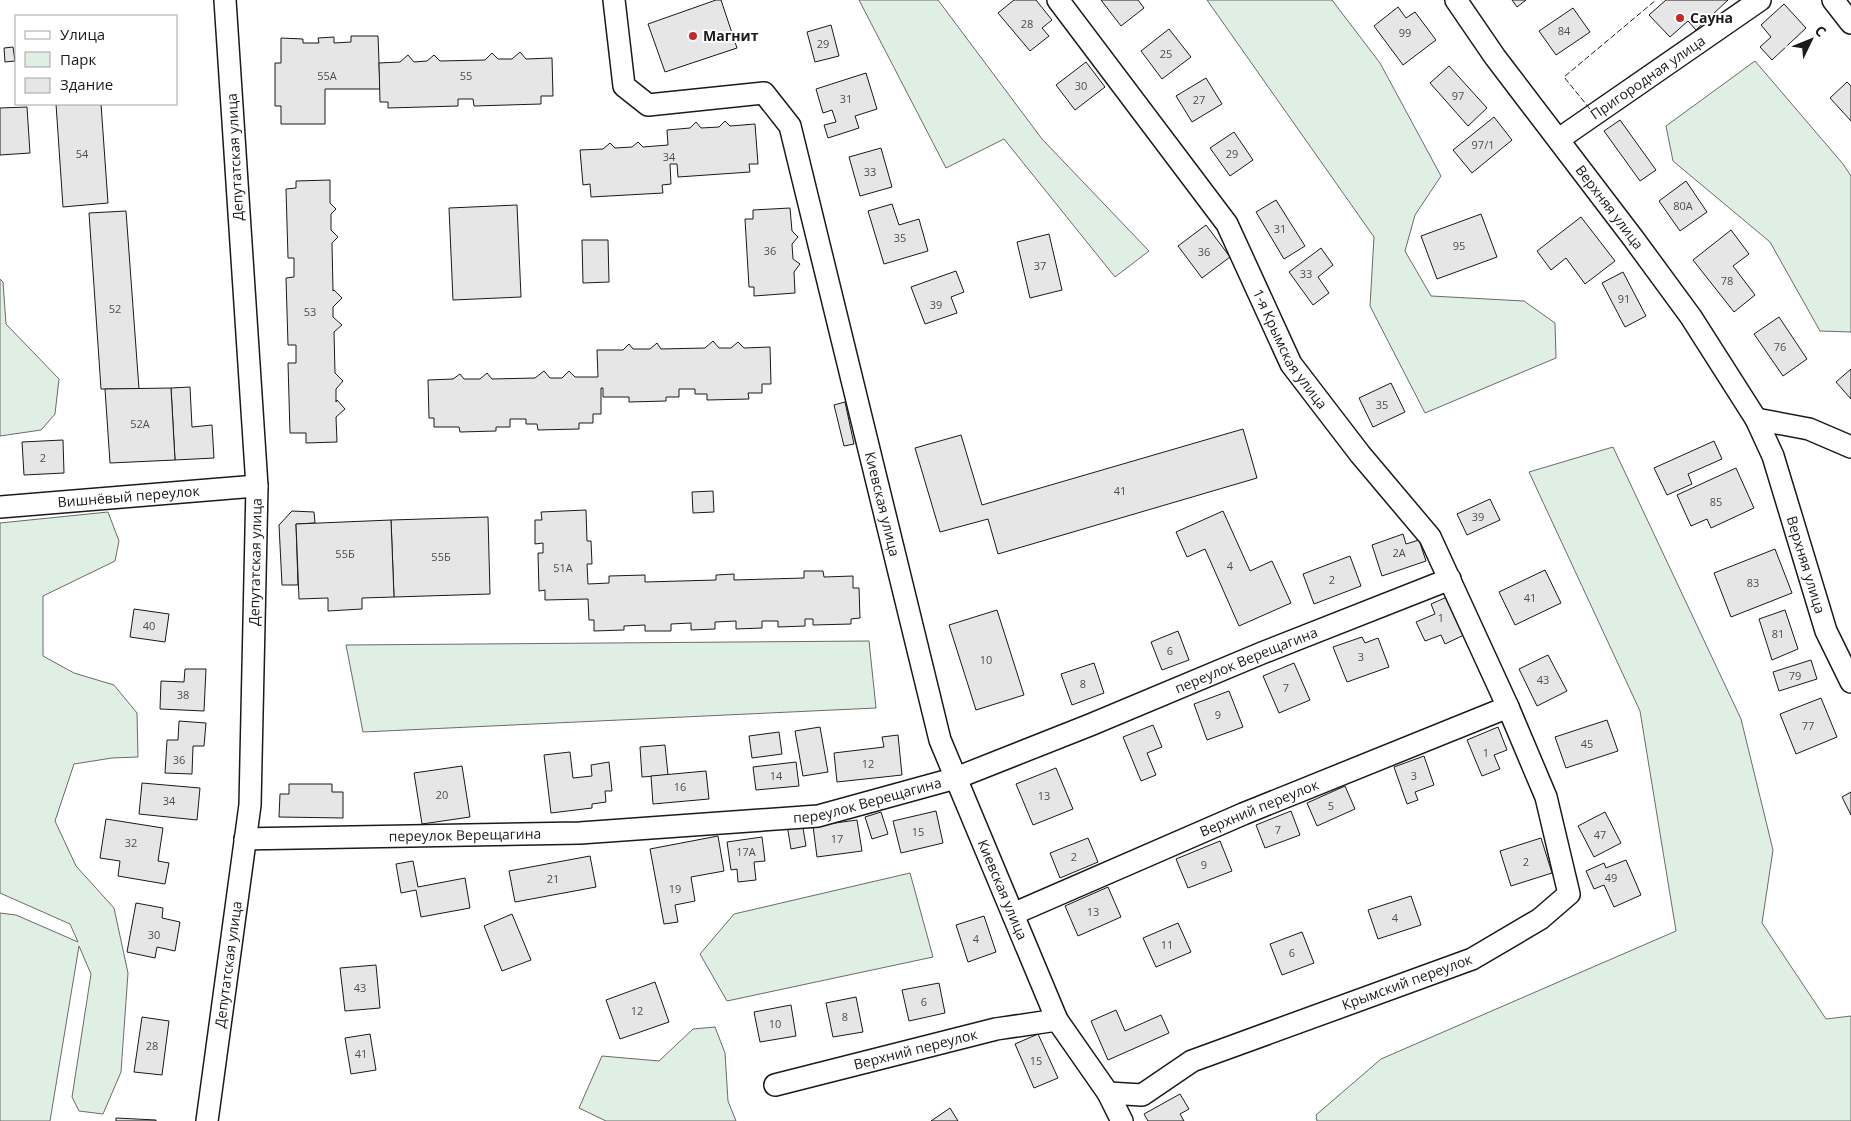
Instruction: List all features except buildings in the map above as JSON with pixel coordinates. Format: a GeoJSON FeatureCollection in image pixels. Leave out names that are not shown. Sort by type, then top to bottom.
{"type":"FeatureCollection","features":[{"type":"Feature","properties":{"kind":"street","name":"Депутатская улица"},"geometry":{"type":"LineString","coordinates":[[207,1121],[250,805],[257,486],[226,0]]}},
{"type":"Feature","properties":{"kind":"street","name":"Киевская улица"},"geometry":{"type":"LineString","coordinates":[[614,0],[624,86],[648,105],[764,93],[790,126],[937,731],[1057,1020],[1108,1093],[1122,1121]]}},
{"type":"Feature","properties":{"kind":"street","name":"1-я Крымская улица"},"geometry":{"type":"LineString","coordinates":[[1058,0],[1227,224],[1291,364],[1364,458],[1430,537],[1508,707]]}},
{"type":"Feature","properties":{"kind":"street","name":"Верхняя улица"},"geometry":{"type":"LineString","coordinates":[[1456,0],[1495,57],[1691,317],[1756,419],[1773,456],[1826,631],[1851,682]]}},
{"type":"Feature","properties":{"kind":"street","name":"Пригородная улица"},"geometry":{"type":"LineString","coordinates":[[1559,140],[1760,0]]}},
{"type":"Feature","properties":{"kind":"street"},"geometry":{"type":"LineString","coordinates":[[1834,0],[1851,23]]}},
{"type":"Feature","properties":{"kind":"street"},"geometry":{"type":"LineString","coordinates":[[1756,419],[1809,429],[1851,447]]}},
{"type":"Feature","properties":{"kind":"street","name":"Вишнёвый переулок"},"geometry":{"type":"LineString","coordinates":[[0,507],[257,486]]}},
{"type":"Feature","properties":{"kind":"street","name":"переулок Верещагина"},"geometry":{"type":"LineString","coordinates":[[245,839],[580,833],[818,816],[956,778],[1450,578]]}},
{"type":"Feature","properties":{"kind":"street","name":"Верхний переулок"},"geometry":{"type":"LineString","coordinates":[[1013,914],[1242,814],[1508,707]]}},
{"type":"Feature","properties":{"kind":"street","name":"Крымский переулок"},"geometry":{"type":"LineString","coordinates":[[1108,1093],[1142,1095],[1192,1061],[1472,959],[1540,919],[1569,894],[1546,797],[1508,707]]}},
{"type":"Feature","properties":{"kind":"street","name":"Верхний переулок"},"geometry":{"type":"LineString","coordinates":[[775,1085],[996,1029],[1057,1020]]}},
{"type":"Feature","properties":{"kind":"green space"},"geometry":{"type":"Polygon","coordinates":[[[859,0],[938,0],[1042,139],[1149,251],[1115,277],[1004,139],[946,168],[859,0]]]}},
{"type":"Feature","properties":{"kind":"green space"},"geometry":{"type":"Polygon","coordinates":[[[1207,0],[1332,0],[1380,63],[1441,176],[1415,215],[1405,251],[1431,296],[1524,301],[1555,323],[1556,358],[1425,413],[1370,306],[1374,237],[1207,0]]]}},
{"type":"Feature","properties":{"kind":"green space"},"geometry":{"type":"Polygon","coordinates":[[[1755,61],[1843,164],[1851,176],[1851,332],[1820,331],[1770,242],[1673,161],[1666,126],[1755,61]]]}},
{"type":"Feature","properties":{"kind":"green space"},"geometry":{"type":"Polygon","coordinates":[[[0,279],[3,282],[6,324],[59,379],[55,414],[41,430],[0,436],[0,279]]]}},
{"type":"Feature","properties":{"kind":"green space"},"geometry":{"type":"Polygon","coordinates":[[[1613,447],[1741,719],[1773,850],[1762,923],[1826,1019],[1851,1016],[1851,1121],[1317,1121],[1316,1115],[1381,1059],[1676,931],[1640,711],[1529,472],[1613,447]]]}},
{"type":"Feature","properties":{"kind":"green space"},"geometry":{"type":"Polygon","coordinates":[[[108,512],[119,541],[115,561],[43,596],[43,656],[74,673],[114,685],[137,713],[138,757],[112,758],[74,764],[55,821],[76,866],[114,908],[128,973],[121,1072],[103,1114],[79,1111],[72,1097],[91,974],[79,946],[50,1121],[0,1121],[0,913],[16,915],[78,942],[70,924],[0,893],[0,523],[108,512]]]}},
{"type":"Feature","properties":{"kind":"green space"},"geometry":{"type":"Polygon","coordinates":[[[869,641],[876,708],[363,732],[346,645],[869,641]]]}},
{"type":"Feature","properties":{"kind":"green space"},"geometry":{"type":"Polygon","coordinates":[[[910,873],[933,957],[727,1001],[700,954],[734,914],[910,873]]]}},
{"type":"Feature","properties":{"kind":"green space"},"geometry":{"type":"Polygon","coordinates":[[[715,1027],[725,1053],[728,1101],[736,1121],[606,1121],[579,1108],[602,1056],[659,1061],[693,1029],[715,1027]]]}},
{"type":"Feature","properties":{"kind":"fence"},"geometry":{"type":"LineString","coordinates":[[1590,109],[1564,77],[1656,0]]}},
{"type":"Feature","properties":{"kind":"place","name":"Сауна"},"geometry":{"type":"Point","coordinates":[1680,18]}},
{"type":"Feature","properties":{"kind":"place","name":"Магнит"},"geometry":{"type":"Point","coordinates":[693,36]}}]}
